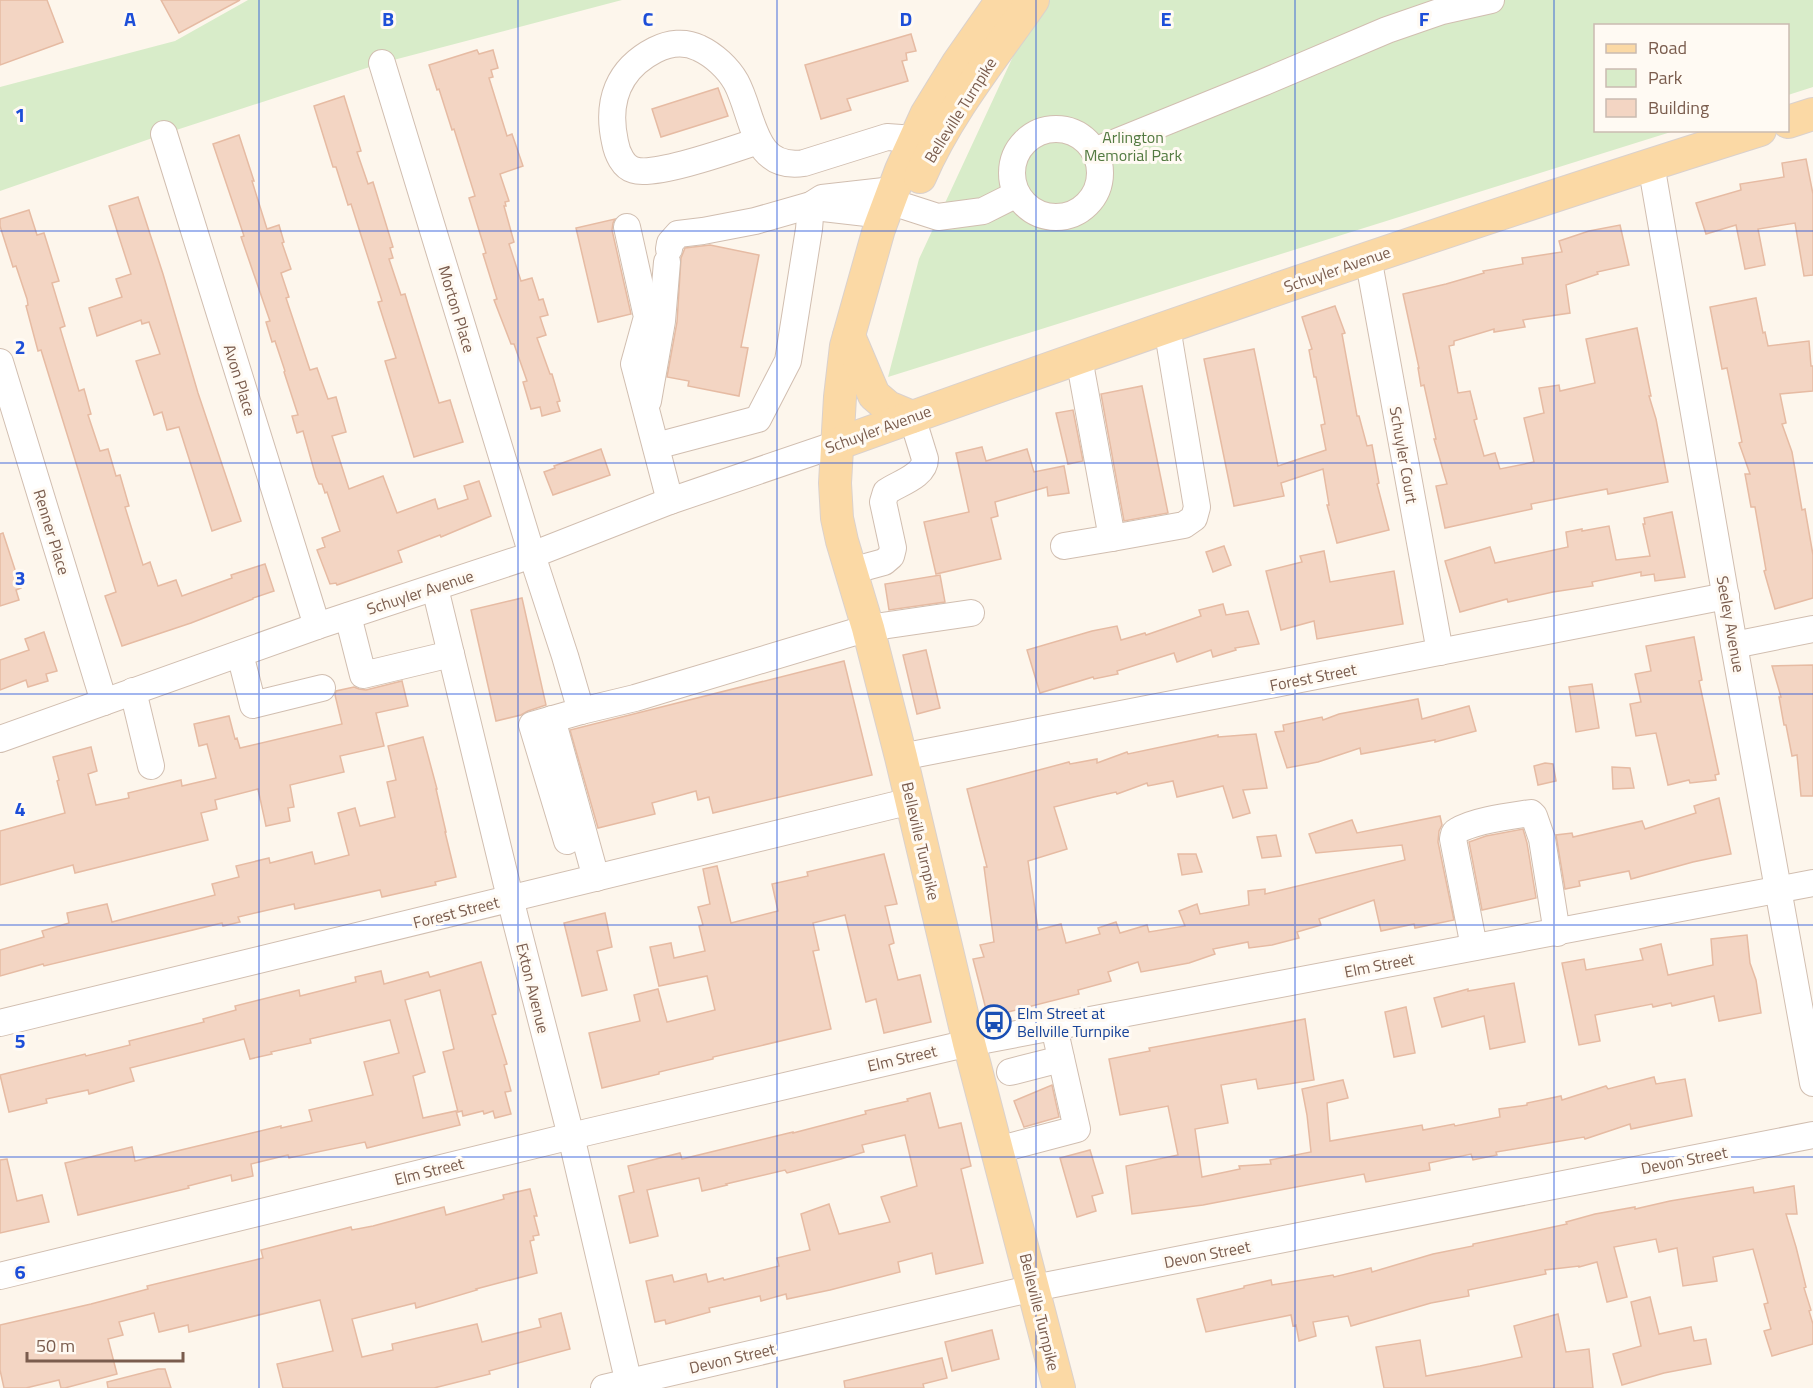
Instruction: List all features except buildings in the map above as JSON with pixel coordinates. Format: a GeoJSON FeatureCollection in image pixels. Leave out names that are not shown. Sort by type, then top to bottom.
{"type":"FeatureCollection","features":[{"type":"Feature","properties":{"kind":"main road","name":"Belleville Turnpike"},"geometry":{"type":"LineString","coordinates":[[1002,0],[957,63],[926,115],[915,139],[862,290],[849,336],[840,397],[835,483],[837,518],[842,541],[868,628],[969,1042],[1059,1388]]}},
{"type":"Feature","properties":{"kind":"main road","name":"Belleville Turnpike"},"geometry":{"type":"LineString","coordinates":[[894,204],[1033,0]]}},
{"type":"Feature","properties":{"kind":"main road"},"geometry":{"type":"LineString","coordinates":[[1789,122],[1813,114]]}},
{"type":"Feature","properties":{"kind":"main road","name":"Schuyler Avenue"},"geometry":{"type":"LineString","coordinates":[[837,444],[1368,257],[1754,132]]}},
{"type":"Feature","properties":{"kind":"main road"},"geometry":{"type":"LineString","coordinates":[[849,336],[874,395],[888,408],[912,417]]}},
{"type":"Feature","properties":{"kind":"street"},"geometry":{"type":"LineString","coordinates":[[1094,151],[1387,30],[1414,9],[1442,10],[1491,0]]}},
{"type":"Feature","properties":{"kind":"street"},"geometry":{"type":"LineString","coordinates":[[758,141],[656,171],[636,171],[628,168],[615,141],[613,108],[617,87],[631,66],[640,58],[663,46],[675,44],[698,47],[717,60],[735,81],[758,141],[770,157],[779,162],[804,163],[887,137],[915,139]]}},
{"type":"Feature","properties":{"kind":"street","name":"Morton Place"},"geometry":{"type":"LineString","coordinates":[[382,63],[581,711]]}},
{"type":"Feature","properties":{"kind":"street"},"geometry":{"type":"LineString","coordinates":[[1056,129],[1071,132],[1084,139],[1094,151],[1099,164],[1100,178],[1089,203],[1078,212],[1065,217],[1050,217],[1037,213],[1017,194],[1012,180],[1012,165],[1018,151],[1034,135],[1056,129]]}},
{"type":"Feature","properties":{"kind":"street","name":"Avon Place"},"geometry":{"type":"LineString","coordinates":[[164,134],[317,626]]}},
{"type":"Feature","properties":{"kind":"street","name":"Seeley Avenue"},"geometry":{"type":"LineString","coordinates":[[1652,164],[1734,645],[1813,1083]]}},
{"type":"Feature","properties":{"kind":"street"},"geometry":{"type":"LineString","coordinates":[[647,412],[662,321],[670,243],[678,234],[755,221],[811,205],[822,198],[894,204],[938,217],[983,211],[1017,194]]}},
{"type":"Feature","properties":{"kind":"street"},"geometry":{"type":"LineString","coordinates":[[656,446],[758,419],[788,361],[811,205]]}},
{"type":"Feature","properties":{"kind":"street"},"geometry":{"type":"LineString","coordinates":[[627,227],[647,316],[634,364],[670,501]]}},
{"type":"Feature","properties":{"kind":"street","name":"Schuyler Court"},"geometry":{"type":"LineString","coordinates":[[1368,257],[1440,652]]}},
{"type":"Feature","properties":{"kind":"street"},"geometry":{"type":"LineString","coordinates":[[1064,546],[1184,525],[1194,518],[1197,507],[1167,327]]}},
{"type":"Feature","properties":{"kind":"street"},"geometry":{"type":"LineString","coordinates":[[1079,358],[1112,538]]}},
{"type":"Feature","properties":{"kind":"street","name":"Renner Place"},"geometry":{"type":"LineString","coordinates":[[0,362],[104,702]]}},
{"type":"Feature","properties":{"kind":"street"},"geometry":{"type":"LineString","coordinates":[[851,571],[884,562],[891,556],[893,548],[883,501],[886,492],[919,473],[925,465],[912,417]]}},
{"type":"Feature","properties":{"kind":"street","name":"Schuyler Avenue"},"geometry":{"type":"LineString","coordinates":[[0,739],[317,626],[532,555],[670,501],[837,444]]}},
{"type":"Feature","properties":{"kind":"street","name":"Exton Avenue"},"geometry":{"type":"LineString","coordinates":[[435,588],[571,1136],[621,1386]]}},
{"type":"Feature","properties":{"kind":"street","name":"Forest Street"},"geometry":{"type":"LineString","coordinates":[[901,757],[1726,596]]}},
{"type":"Feature","properties":{"kind":"street"},"geometry":{"type":"LineString","coordinates":[[567,841],[532,725],[635,698],[868,628],[971,612]]}},
{"type":"Feature","properties":{"kind":"street"},"geometry":{"type":"LineString","coordinates":[[348,616],[363,675],[451,654]]}},
{"type":"Feature","properties":{"kind":"street"},"geometry":{"type":"LineString","coordinates":[[1734,645],[1813,629]]}},
{"type":"Feature","properties":{"kind":"street"},"geometry":{"type":"LineString","coordinates":[[240,654],[253,705],[322,688]]}},
{"type":"Feature","properties":{"kind":"street"},"geometry":{"type":"LineString","coordinates":[[133,691],[151,766]]}},
{"type":"Feature","properties":{"kind":"street"},"geometry":{"type":"LineString","coordinates":[[552,719],[596,878]]}},
{"type":"Feature","properties":{"kind":"street","name":"Forest Street"},"geometry":{"type":"LineString","coordinates":[[0,1023],[911,801]]}},
{"type":"Feature","properties":{"kind":"street"},"geometry":{"type":"LineString","coordinates":[[1474,947],[1453,839],[1454,834],[1474,824],[1501,818],[1531,813],[1534,816],[1542,839],[1557,933]]}},
{"type":"Feature","properties":{"kind":"street","name":"Elm Street"},"geometry":{"type":"LineString","coordinates":[[0,1276],[571,1136],[969,1042],[1813,883]]}},
{"type":"Feature","properties":{"kind":"street"},"geometry":{"type":"LineString","coordinates":[[998,1150],[1077,1130],[1053,1027]]}},
{"type":"Feature","properties":{"kind":"street"},"geometry":{"type":"LineString","coordinates":[[1010,1072],[1061,1059]]}},
{"type":"Feature","properties":{"kind":"street","name":"Devon Street"},"geometry":{"type":"LineString","coordinates":[[621,1386],[1034,1288],[1813,1135]]}},
{"type":"Feature","properties":{"kind":"green space"},"geometry":{"type":"Polygon","coordinates":[[[248,0],[622,0],[382,63],[164,134],[0,191],[0,87],[175,41],[248,0]]]}},
{"type":"Feature","properties":{"kind":"green space","name":"Arlington Memorial Park"},"geometry":{"type":"Polygon","coordinates":[[[1042,0],[1813,0],[1813,87],[1789,95],[1789,24],[1594,24],[1594,132],[1671,132],[888,377],[919,259],[1035,9],[1042,0]]]}},
{"type":"Feature","properties":{"kind":"place","name":"Elm Street at Bellville Turnpike"},"geometry":{"type":"Point","coordinates":[994,1022]}}]}
